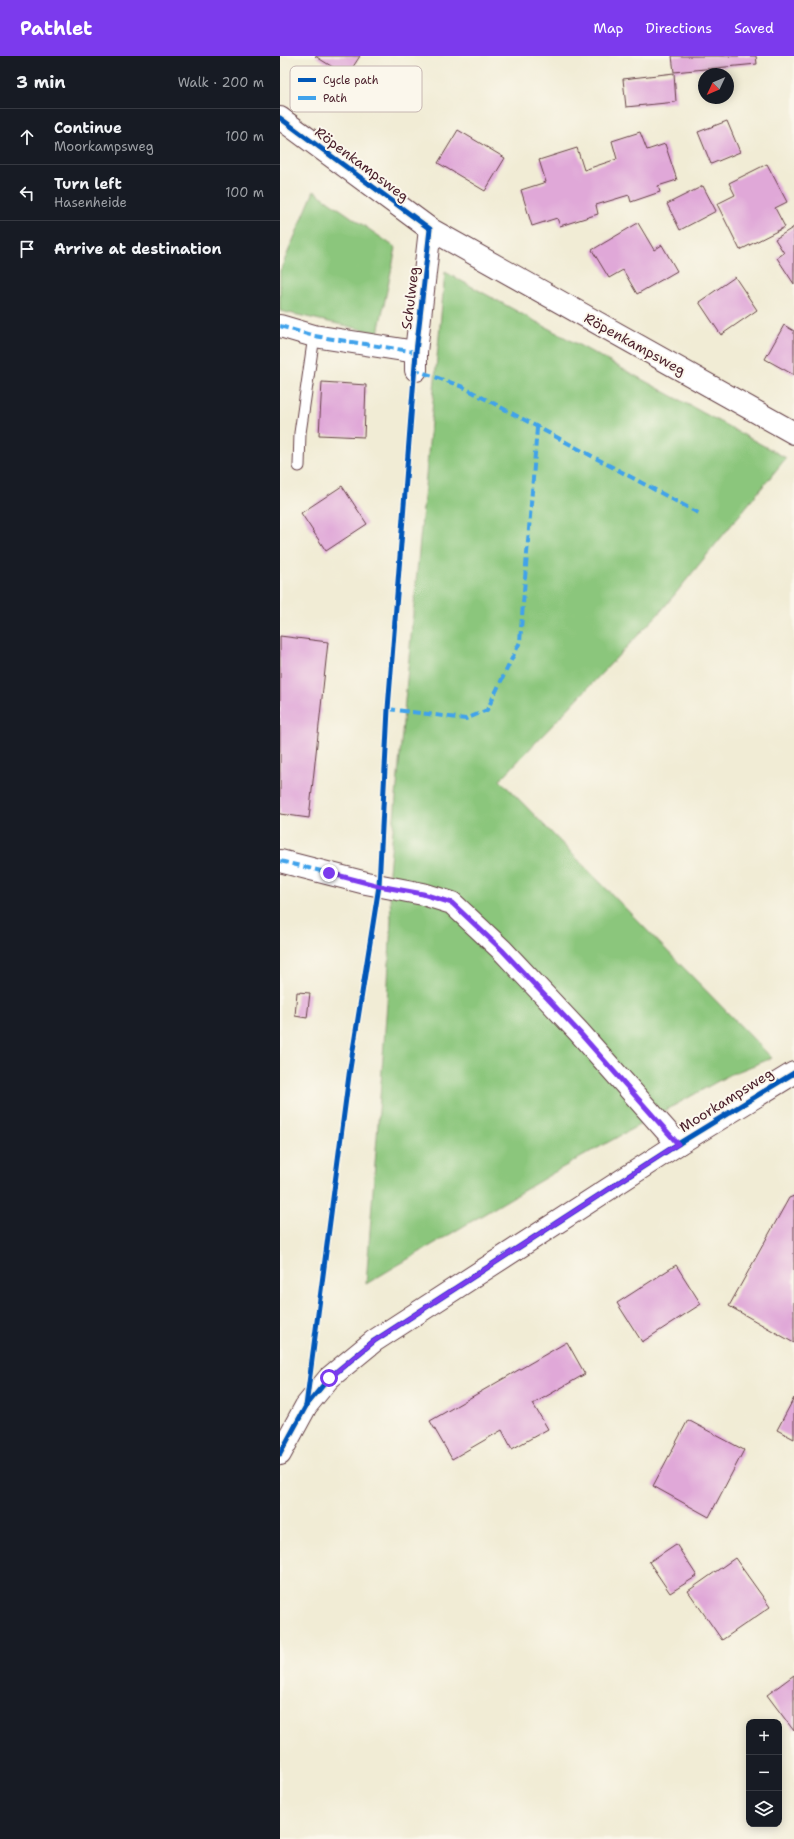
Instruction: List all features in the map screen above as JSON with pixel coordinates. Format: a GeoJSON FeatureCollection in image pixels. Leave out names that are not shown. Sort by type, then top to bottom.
{"type":"FeatureCollection","features":[{"type":"Feature","properties":{"kind":"street","name":"Röpenkampsweg"},"geometry":{"type":"LineString","coordinates":[[280,118],[430,229],[794,433]]}},
{"type":"Feature","properties":{"kind":"street","name":"Schulweg"},"geometry":{"type":"LineString","coordinates":[[314,336],[416,361],[430,229]]}},
{"type":"Feature","properties":{"kind":"street"},"geometry":{"type":"LineString","coordinates":[[280,326],[314,336]]}},
{"type":"Feature","properties":{"kind":"street"},"geometry":{"type":"LineString","coordinates":[[280,861],[366,883],[423,894],[452,903],[502,950],[579,1032],[678,1144]]}},
{"type":"Feature","properties":{"kind":"street","name":"Moorkampsweg"},"geometry":{"type":"LineString","coordinates":[[280,1454],[306,1406],[329,1378],[374,1341],[678,1144],[794,1073]]}},
{"type":"Feature","properties":{"kind":"lane"},"geometry":{"type":"LineString","coordinates":[[300,466],[300,434],[314,336]]}},
{"type":"Feature","properties":{"kind":"green space"},"geometry":{"type":"Polygon","coordinates":[[[314,191],[396,248],[378,333],[280,311],[280,271],[314,191]]]}},
{"type":"Feature","properties":{"kind":"green space"},"geometry":{"type":"Polygon","coordinates":[[[445,272],[786,458],[662,610],[500,780],[772,1058],[729,1075],[560,1169],[366,1284],[387,1003],[391,919],[389,872],[445,272]]]}},
{"type":"Feature","properties":{"kind":"building"},"geometry":{"type":"Polygon","coordinates":[[[315,56],[360,56],[354,66],[331,66],[315,56]]]}},
{"type":"Feature","properties":{"kind":"building"},"geometry":{"type":"Polygon","coordinates":[[[672,56],[756,56],[757,64],[698,68],[698,70],[674,72],[672,56]]]}},
{"type":"Feature","properties":{"kind":"building"},"geometry":{"type":"Polygon","coordinates":[[[674,73],[676,102],[626,107],[623,79],[674,73]]]}},
{"type":"Feature","properties":{"kind":"building"},"geometry":{"type":"Polygon","coordinates":[[[727,121],[740,152],[711,164],[698,132],[727,121]]]}},
{"type":"Feature","properties":{"kind":"building"},"geometry":{"type":"Polygon","coordinates":[[[458,130],[505,158],[485,191],[438,163],[458,130]]]}},
{"type":"Feature","properties":{"kind":"building"},"geometry":{"type":"Polygon","coordinates":[[[640,132],[647,150],[665,144],[677,180],[658,186],[660,192],[631,202],[629,195],[596,205],[598,214],[560,226],[557,218],[532,226],[521,190],[546,182],[539,160],[577,148],[584,170],[617,159],[612,141],[640,132]]]}},
{"type":"Feature","properties":{"kind":"building"},"geometry":{"type":"Polygon","coordinates":[[[767,164],[787,202],[775,208],[785,227],[740,250],[717,204],[735,195],[729,183],[767,164]]]}},
{"type":"Feature","properties":{"kind":"building"},"geometry":{"type":"Polygon","coordinates":[[[703,186],[716,211],[680,230],[667,204],[703,186]]]}},
{"type":"Feature","properties":{"kind":"building"},"geometry":{"type":"Polygon","coordinates":[[[638,223],[654,250],[662,245],[677,271],[637,294],[623,270],[609,278],[592,250],[638,223]]]}},
{"type":"Feature","properties":{"kind":"building"},"geometry":{"type":"Polygon","coordinates":[[[794,227],[794,284],[777,258],[784,253],[775,239],[794,227]]]}},
{"type":"Feature","properties":{"kind":"building"},"geometry":{"type":"Polygon","coordinates":[[[735,277],[757,310],[721,335],[699,302],[735,277]]]}},
{"type":"Feature","properties":{"kind":"building"},"geometry":{"type":"Polygon","coordinates":[[[784,325],[794,331],[794,375],[765,359],[784,325]]]}},
{"type":"Feature","properties":{"kind":"building"},"geometry":{"type":"Polygon","coordinates":[[[322,382],[366,385],[364,437],[319,435],[322,382]]]}},
{"type":"Feature","properties":{"kind":"building"},"geometry":{"type":"Polygon","coordinates":[[[342,486],[367,524],[326,551],[301,513],[342,486]]]}},
{"type":"Feature","properties":{"kind":"building"},"geometry":{"type":"Polygon","coordinates":[[[280,636],[328,642],[309,818],[280,814],[280,636]]]}},
{"type":"Feature","properties":{"kind":"building"},"geometry":{"type":"Polygon","coordinates":[[[297,992],[310,993],[307,1018],[295,1016],[297,992]]]}},
{"type":"Feature","properties":{"kind":"building"},"geometry":{"type":"Polygon","coordinates":[[[794,1196],[794,1343],[729,1306],[789,1198],[794,1196]]]}},
{"type":"Feature","properties":{"kind":"building"},"geometry":{"type":"Polygon","coordinates":[[[676,1265],[701,1304],[642,1342],[617,1303],[676,1265]]]}},
{"type":"Feature","properties":{"kind":"building"},"geometry":{"type":"Polygon","coordinates":[[[567,1342],[585,1374],[533,1404],[548,1429],[512,1449],[502,1430],[452,1459],[430,1421],[567,1342]]]}},
{"type":"Feature","properties":{"kind":"building"},"geometry":{"type":"Polygon","coordinates":[[[794,1398],[794,1439],[777,1430],[794,1398]]]}},
{"type":"Feature","properties":{"kind":"building"},"geometry":{"type":"Polygon","coordinates":[[[688,1420],[744,1450],[709,1517],[653,1486],[688,1420]]]}},
{"type":"Feature","properties":{"kind":"building"},"geometry":{"type":"Polygon","coordinates":[[[676,1544],[697,1576],[670,1593],[649,1562],[676,1544]]]}},
{"type":"Feature","properties":{"kind":"building"},"geometry":{"type":"Polygon","coordinates":[[[735,1558],[770,1607],[722,1640],[688,1591],[735,1558]]]}},
{"type":"Feature","properties":{"kind":"building"},"geometry":{"type":"Polygon","coordinates":[[[794,1675],[794,1731],[767,1695],[794,1675]]]}},
{"type":"Feature","properties":{"kind":"marked path"},"geometry":{"type":"LineString","coordinates":[[280,326],[314,336],[416,352]]}},
{"type":"Feature","properties":{"kind":"marked path"},"geometry":{"type":"LineString","coordinates":[[415,373],[416,370],[463,387],[700,514]]}},
{"type":"Feature","properties":{"kind":"marked path"},"geometry":{"type":"LineString","coordinates":[[388,709],[466,719],[487,710],[520,642],[537,428]]}},
{"type":"Feature","properties":{"kind":"marked path"},"geometry":{"type":"LineString","coordinates":[[280,861],[329,873]]}},
{"type":"Feature","properties":{"kind":"cycle path"},"geometry":{"type":"LineString","coordinates":[[280,118],[430,229],[416,352],[388,709],[379,886],[349,1075],[306,1406]]}},
{"type":"Feature","properties":{"kind":"cycle path"},"geometry":{"type":"LineString","coordinates":[[280,1454],[306,1406],[329,1378],[374,1341],[678,1144],[794,1073]]}},
{"type":"Feature","properties":{"kind":"route"},"geometry":{"type":"LineString","coordinates":[[329,873],[379,886],[423,894],[452,903],[502,950],[579,1032],[678,1144],[374,1341],[329,1378]]}}]}
